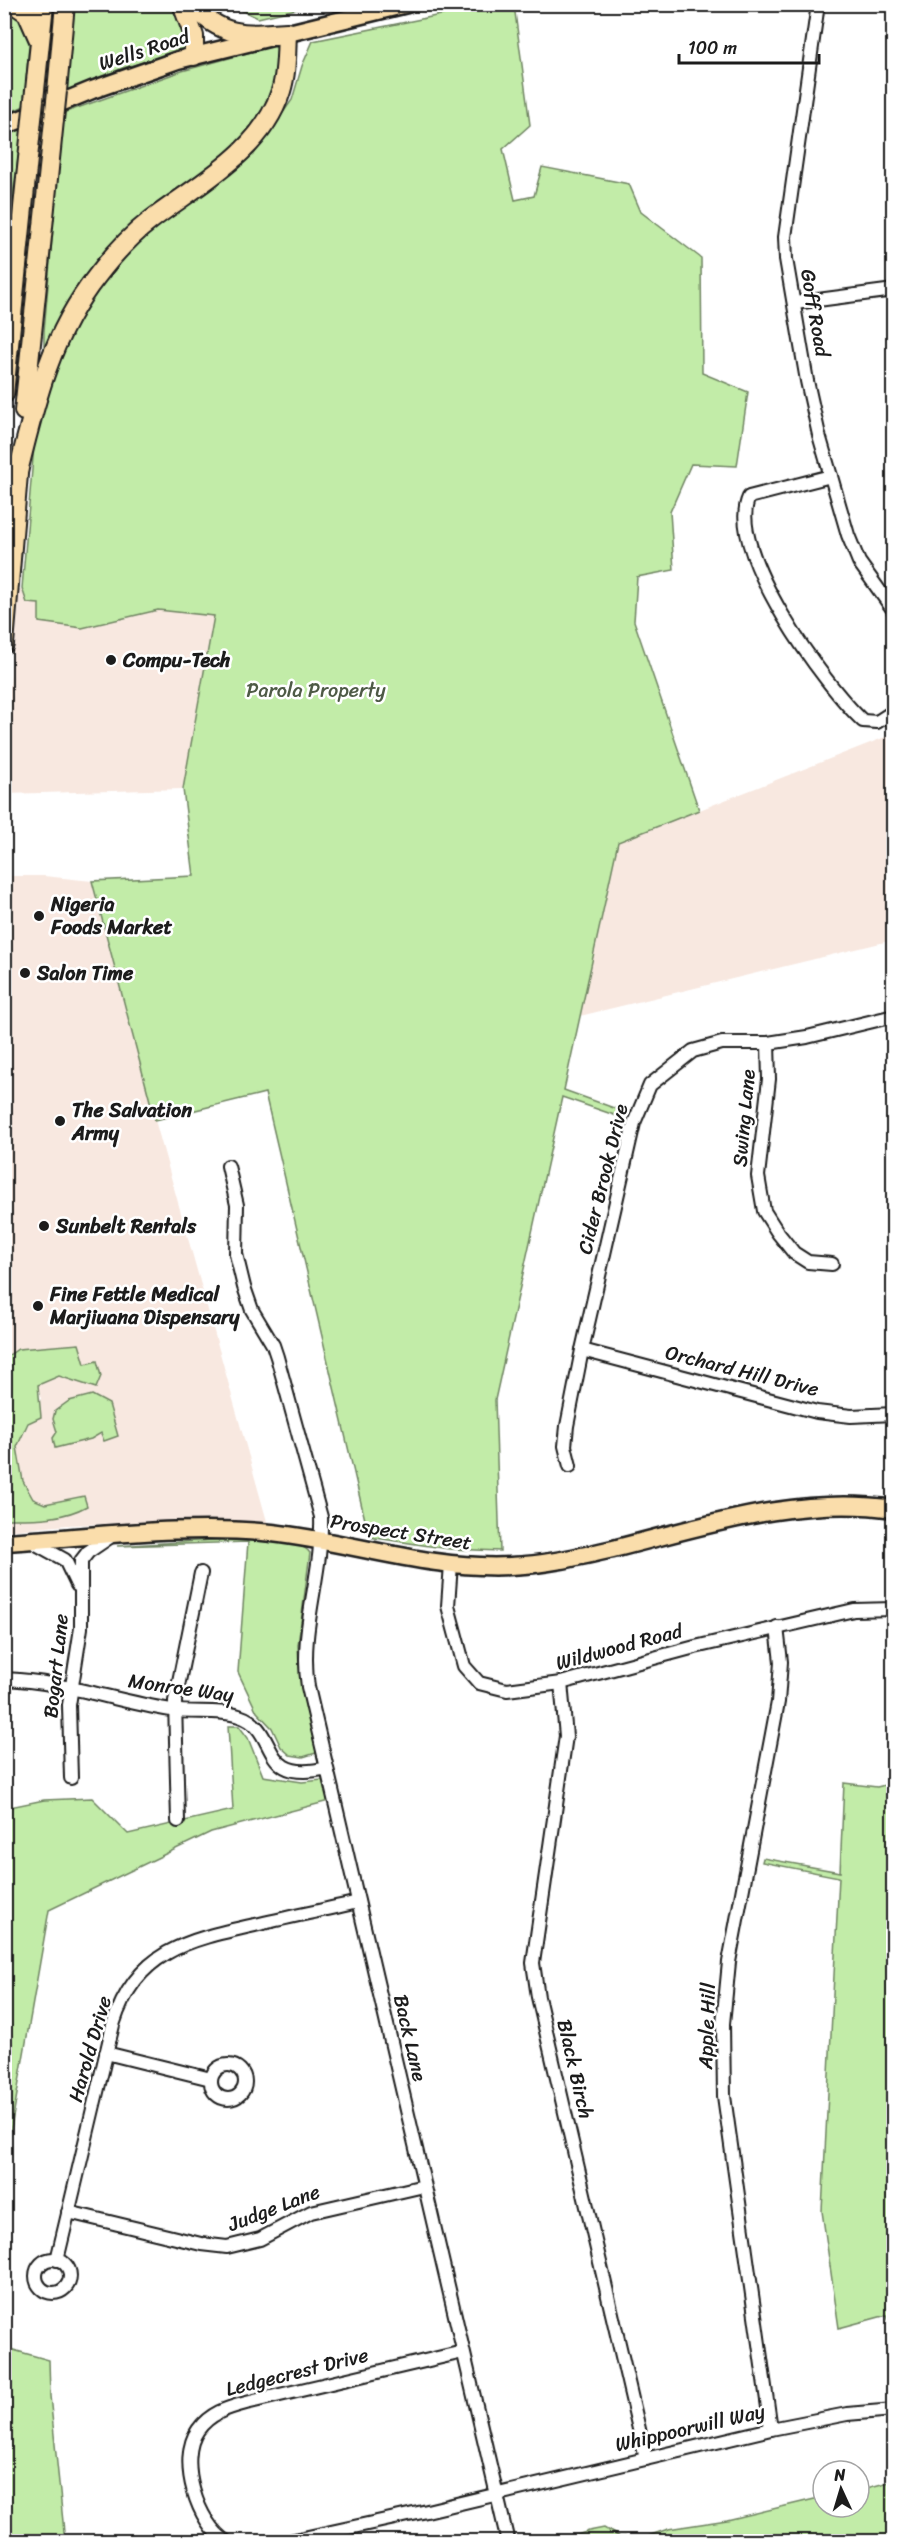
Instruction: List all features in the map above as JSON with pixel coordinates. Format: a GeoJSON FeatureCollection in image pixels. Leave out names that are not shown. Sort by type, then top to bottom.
{"type":"FeatureCollection","features":[{"type":"Feature","properties":{"kind":"highway"},"geometry":{"type":"LineString","coordinates":[[14,4],[27,13],[32,20],[39,48]]}},
{"type":"Feature","properties":{"kind":"highway"},"geometry":{"type":"LineString","coordinates":[[4,394],[8,313],[23,207],[44,4]]}},
{"type":"Feature","properties":{"kind":"highway"},"geometry":{"type":"LineString","coordinates":[[4,644],[18,472],[65,4]]}},
{"type":"Feature","properties":{"kind":"highway"},"geometry":{"type":"LineString","coordinates":[[182,4],[194,36],[194,56]]}},
{"type":"Feature","properties":{"kind":"highway"},"geometry":{"type":"LineString","coordinates":[[18,472],[45,370],[57,341],[80,300],[104,267],[130,238],[211,178],[253,138],[271,112],[281,91],[287,32],[251,34],[231,32],[213,24],[192,4]]}},
{"type":"Feature","properties":{"kind":"highway"},"geometry":{"type":"LineString","coordinates":[[4,250],[14,235],[23,207]]}},
{"type":"Feature","properties":{"kind":"main road","name":"Wells Road"},"geometry":{"type":"LineString","coordinates":[[4,126],[102,86],[194,56],[407,4]]}},
{"type":"Feature","properties":{"kind":"main road","name":"Prospect Street"},"geometry":{"type":"LineString","coordinates":[[4,1542],[232,1531],[270,1533],[320,1540],[450,1564],[509,1566],[562,1560],[753,1514],[795,1507],[849,1505],[894,1509]]}},
{"type":"Feature","properties":{"kind":"street","name":"Goff Road"},"geometry":{"type":"LineString","coordinates":[[818,4],[785,237],[786,259],[807,381],[848,535],[859,562],[894,611]]}},
{"type":"Feature","properties":{"kind":"street"},"geometry":{"type":"LineString","coordinates":[[795,303],[894,290]]}},
{"type":"Feature","properties":{"kind":"street"},"geometry":{"type":"LineString","coordinates":[[831,476],[750,497],[745,507],[746,525],[759,572],[791,631],[847,706],[863,721],[877,722],[894,711]]}},
{"type":"Feature","properties":{"kind":"street","name":"Cider Brook Drive"},"geometry":{"type":"LineString","coordinates":[[570,1466],[565,1446],[567,1426],[582,1350],[634,1123],[650,1085],[693,1051],[722,1043],[768,1043],[807,1037],[894,1016]]}},
{"type":"Feature","properties":{"kind":"street","name":"Swing Lane"},"geometry":{"type":"LineString","coordinates":[[768,1043],[769,1079],[758,1176],[765,1211],[778,1233],[794,1253],[808,1262],[832,1264]]}},
{"type":"Feature","properties":{"kind":"street","name":"Back Lane"},"geometry":{"type":"LineString","coordinates":[[228,1167],[237,1205],[236,1254],[244,1287],[252,1310],[278,1357],[321,1516],[320,1540],[304,1656],[308,1687],[508,2541]]}},
{"type":"Feature","properties":{"kind":"street","name":"Orchard Hill Drive"},"geometry":{"type":"LineString","coordinates":[[582,1350],[818,1412],[851,1416],[894,1414]]}},
{"type":"Feature","properties":{"kind":"street","name":"Bogart Lane"},"geometry":{"type":"LineString","coordinates":[[71,1778],[69,1705],[70,1686],[81,1628],[80,1567],[84,1556],[113,1535]]}},
{"type":"Feature","properties":{"kind":"street","name":"Bogart Lane"},"geometry":{"type":"LineString","coordinates":[[29,1540],[65,1560],[81,1595]]}},
{"type":"Feature","properties":{"kind":"street","name":"Wildwood Road"},"geometry":{"type":"LineString","coordinates":[[450,1564],[448,1606],[464,1666],[479,1683],[507,1690],[561,1683],[777,1627],[854,1610],[894,1610]]}},
{"type":"Feature","properties":{"kind":"street"},"geometry":{"type":"LineString","coordinates":[[178,1821],[175,1711],[201,1573]]}},
{"type":"Feature","properties":{"kind":"street","name":"Apple Hill"},"geometry":{"type":"LineString","coordinates":[[771,2429],[724,2096],[723,2024],[729,1962],[778,1702],[781,1662],[777,1627]]}},
{"type":"Feature","properties":{"kind":"street","name":"Monroe Way"},"geometry":{"type":"LineString","coordinates":[[4,1679],[70,1686],[175,1711],[240,1716],[253,1724],[273,1758],[283,1766],[307,1772],[327,1768]]}},
{"type":"Feature","properties":{"kind":"street","name":"Black Birch"},"geometry":{"type":"LineString","coordinates":[[561,1683],[566,1736],[533,1963],[538,1996],[646,2459]]}},
{"type":"Feature","properties":{"kind":"street","name":"Harold Drive"},"geometry":{"type":"LineString","coordinates":[[57,2260],[106,2053],[117,2013],[128,1989],[145,1969],[174,1947],[212,1935],[358,1902]]}},
{"type":"Feature","properties":{"kind":"street"},"geometry":{"type":"LineString","coordinates":[[106,2053],[211,2079]]}},
{"type":"Feature","properties":{"kind":"street","name":"Judge Lane"},"geometry":{"type":"LineString","coordinates":[[68,2212],[201,2244],[227,2247],[260,2239],[311,2212],[424,2186]]}},
{"type":"Feature","properties":{"kind":"street","name":"Ledgecrest Drive"},"geometry":{"type":"LineString","coordinates":[[227,2541],[215,2533],[202,2515],[190,2469],[190,2450],[193,2440],[197,2432],[212,2416],[246,2403],[463,2352]]}},
{"type":"Feature","properties":{"kind":"street","name":"Whippoorwill Way"},"geometry":{"type":"LineString","coordinates":[[497,2495],[771,2429],[847,2414],[894,2410]]}},
{"type":"Feature","properties":{"kind":"street"},"geometry":{"type":"LineString","coordinates":[[285,2541],[497,2495]]}},
{"type":"Feature","properties":{"kind":"shaded area"},"geometry":{"type":"Polygon","coordinates":[[[22,588],[27,603],[39,604],[40,622],[82,628],[158,610],[214,616],[183,789],[5,794],[5,745],[18,591],[22,588]]]}},
{"type":"Feature","properties":{"kind":"shaded area"},"geometry":{"type":"Polygon","coordinates":[[[893,734],[893,940],[580,1016],[618,842],[893,734]]]}},
{"type":"Feature","properties":{"kind":"shaded area"},"geometry":{"type":"Polygon","coordinates":[[[5,876],[44,876],[92,881],[155,1120],[268,1525],[201,1521],[68,1525],[5,1531],[4,1512],[5,1518],[84,1496],[45,1504],[33,1499],[23,1481],[17,1447],[41,1399],[38,1385],[59,1376],[96,1388],[84,1364],[18,1349],[5,1358],[5,876]],[[69,1401],[55,1411],[53,1419],[57,1432],[53,1439],[55,1447],[101,1433],[118,1436],[109,1404],[69,1401]]]}},
{"type":"Feature","properties":{"kind":"green space"},"geometry":{"type":"Polygon","coordinates":[[[73,5],[179,5],[187,47],[183,51],[123,68],[66,91],[73,5]]]}},
{"type":"Feature","properties":{"kind":"green space"},"geometry":{"type":"Polygon","coordinates":[[[230,5],[314,5],[258,18],[230,5]]]}},
{"type":"Feature","properties":{"kind":"green space","name":"Parola Property"},"geometry":{"type":"Polygon","coordinates":[[[490,5],[514,5],[530,125],[503,149],[515,200],[534,196],[542,167],[629,184],[641,212],[701,258],[702,373],[748,392],[737,466],[691,464],[670,512],[674,570],[637,577],[634,621],[699,810],[618,842],[564,1090],[625,1112],[623,1118],[562,1097],[495,1400],[500,1551],[450,1549],[369,1537],[265,1093],[155,1120],[92,881],[194,876],[183,789],[214,616],[158,610],[82,628],[39,622],[39,604],[27,603],[22,588],[36,422],[58,356],[93,293],[116,264],[143,237],[254,154],[292,100],[302,66],[313,41],[490,5]]]}},
{"type":"Feature","properties":{"kind":"green space"},"geometry":{"type":"Polygon","coordinates":[[[5,9],[21,13],[30,33],[24,106],[5,115],[5,9]]]}},
{"type":"Feature","properties":{"kind":"green space"},"geometry":{"type":"Polygon","coordinates":[[[273,46],[279,49],[282,60],[263,116],[244,139],[89,277],[44,349],[63,113],[182,71],[273,46]]]}},
{"type":"Feature","properties":{"kind":"green space"},"geometry":{"type":"Polygon","coordinates":[[[22,129],[7,238],[5,242],[5,137],[22,129]]]}},
{"type":"Feature","properties":{"kind":"green space"},"geometry":{"type":"Polygon","coordinates":[[[79,1344],[85,1364],[97,1361],[101,1376],[96,1388],[59,1376],[38,1385],[41,1417],[28,1423],[17,1447],[23,1481],[33,1499],[45,1504],[84,1496],[87,1506],[57,1516],[37,1519],[5,1519],[5,1358],[18,1349],[79,1344]]]}},
{"type":"Feature","properties":{"kind":"green space"},"geometry":{"type":"Polygon","coordinates":[[[92,1395],[109,1404],[118,1436],[104,1441],[101,1433],[91,1439],[55,1448],[53,1438],[57,1432],[53,1419],[55,1411],[69,1401],[92,1395]]]}},
{"type":"Feature","properties":{"kind":"green space"},"geometry":{"type":"Polygon","coordinates":[[[259,1539],[296,1544],[310,1553],[298,1645],[299,1667],[318,1760],[316,1753],[303,1757],[290,1755],[281,1747],[272,1728],[257,1712],[238,1672],[248,1542],[117,1546],[259,1539]]]}},
{"type":"Feature","properties":{"kind":"green space"},"geometry":{"type":"Polygon","coordinates":[[[228,1726],[239,1726],[248,1738],[263,1776],[302,1782],[322,1780],[329,1801],[211,1832],[49,1910],[5,2163],[5,1808],[44,1800],[92,1798],[128,1834],[233,1810],[228,1726]]]}},
{"type":"Feature","properties":{"kind":"green space"},"geometry":{"type":"Polygon","coordinates":[[[844,1783],[877,1787],[893,1783],[893,2337],[887,2315],[839,2328],[822,2211],[839,1877],[762,1862],[763,1858],[840,1872],[844,1783]]]}},
{"type":"Feature","properties":{"kind":"green space"},"geometry":{"type":"Polygon","coordinates":[[[4,2341],[10,2349],[49,2360],[50,2396],[65,2541],[5,2541],[4,2341]]]}},
{"type":"Feature","properties":{"kind":"green space"},"geometry":{"type":"Polygon","coordinates":[[[893,2481],[893,2541],[559,2541],[604,2528],[620,2537],[648,2536],[668,2529],[727,2520],[811,2500],[811,2519],[871,2519],[871,2487],[893,2481]]]}},
{"type":"Feature","properties":{"kind":"place","name":"Compu-Tech"},"geometry":{"type":"Point","coordinates":[111,660]}},
{"type":"Feature","properties":{"kind":"place","name":"Nigeria Foods Market"},"geometry":{"type":"Point","coordinates":[39,916]}},
{"type":"Feature","properties":{"kind":"place","name":"Salon Time"},"geometry":{"type":"Point","coordinates":[25,973]}},
{"type":"Feature","properties":{"kind":"place","name":"The Salvation Army"},"geometry":{"type":"Point","coordinates":[60,1121]}},
{"type":"Feature","properties":{"kind":"place","name":"Sunbelt Rentals"},"geometry":{"type":"Point","coordinates":[44,1226]}},
{"type":"Feature","properties":{"kind":"place","name":"Fine Fettle Medical Marjiuana Dispensary"},"geometry":{"type":"Point","coordinates":[38,1306]}}]}
